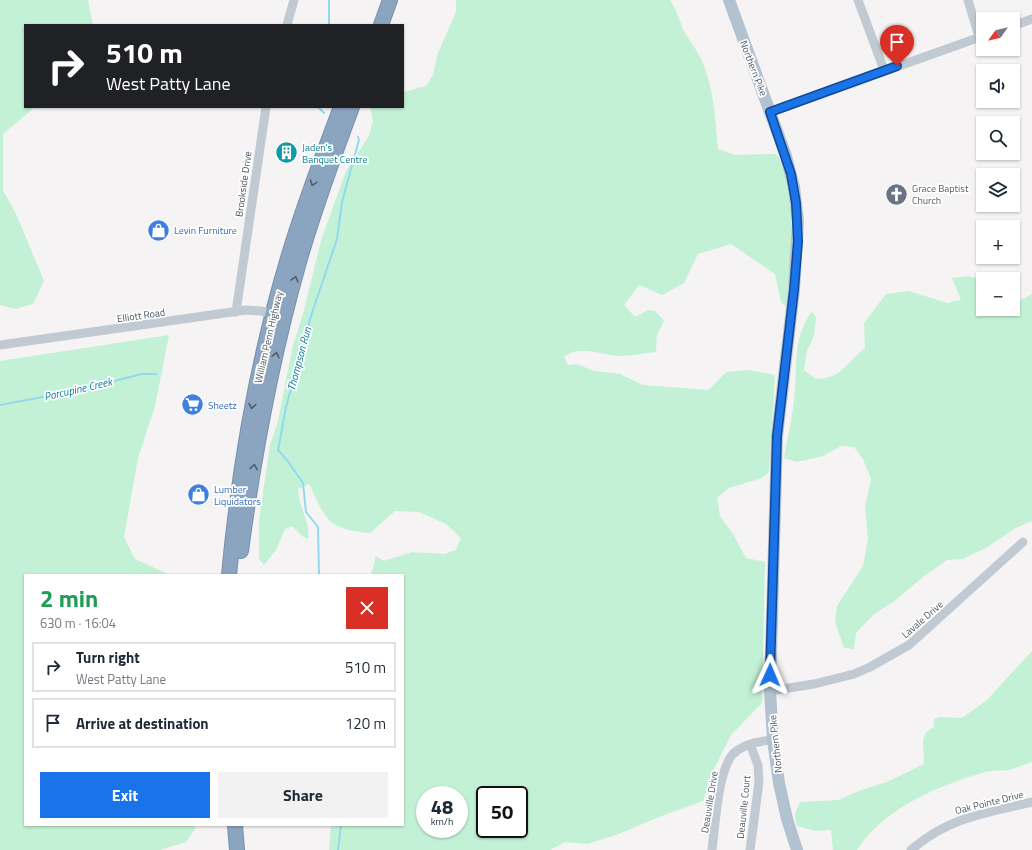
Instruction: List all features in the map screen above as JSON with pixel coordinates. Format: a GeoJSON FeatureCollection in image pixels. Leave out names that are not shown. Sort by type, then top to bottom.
{"type":"FeatureCollection","features":[{"type":"Feature","properties":{"kind":"highway"},"geometry":{"type":"LineString","coordinates":[[371,24],[380,0]]}},
{"type":"Feature","properties":{"kind":"highway"},"geometry":{"type":"LineString","coordinates":[[381,24],[390,0]]}},
{"type":"Feature","properties":{"kind":"highway","name":"William Penn Highway"},"geometry":{"type":"LineString","coordinates":[[239,574],[256,454],[273,368],[279,315],[300,221],[341,108]]}},
{"type":"Feature","properties":{"kind":"highway","name":"William Penn Highway"},"geometry":{"type":"LineString","coordinates":[[229,574],[244,452],[261,365],[352,108]]}},
{"type":"Feature","properties":{"kind":"highway"},"geometry":{"type":"LineString","coordinates":[[226,826],[228,850]]}},
{"type":"Feature","properties":{"kind":"highway"},"geometry":{"type":"LineString","coordinates":[[235,826],[237,850]]}},
{"type":"Feature","properties":{"kind":"main road","name":"Northern Pike"},"geometry":{"type":"LineString","coordinates":[[729,0],[791,174],[796,203],[798,241],[794,290],[777,436],[770,691],[773,740],[785,812],[797,850]]}},
{"type":"Feature","properties":{"kind":"street"},"geometry":{"type":"LineString","coordinates":[[287,24],[294,0]]}},
{"type":"Feature","properties":{"kind":"street"},"geometry":{"type":"LineString","coordinates":[[858,0],[884,70]]}},
{"type":"Feature","properties":{"kind":"street"},"geometry":{"type":"LineString","coordinates":[[968,0],[976,23]]}},
{"type":"Feature","properties":{"kind":"street"},"geometry":{"type":"LineString","coordinates":[[1020,23],[1032,19]]}},
{"type":"Feature","properties":{"kind":"street"},"geometry":{"type":"LineString","coordinates":[[770,112],[884,70],[976,39]]}},
{"type":"Feature","properties":{"kind":"street","name":"Brookside Drive"},"geometry":{"type":"LineString","coordinates":[[236,312],[266,108]]}},
{"type":"Feature","properties":{"kind":"street","name":"Elliott Road"},"geometry":{"type":"LineString","coordinates":[[0,345],[236,312],[256,310],[279,315]]}},
{"type":"Feature","properties":{"kind":"street","name":"Lavale Drive"},"geometry":{"type":"LineString","coordinates":[[770,691],[814,684],[854,674],[910,645],[1023,542]]}},
{"type":"Feature","properties":{"kind":"street","name":"Deauville Drive"},"geometry":{"type":"LineString","coordinates":[[712,850],[722,777],[727,764],[733,754],[750,744],[773,740]]}},
{"type":"Feature","properties":{"kind":"street","name":"Deauville Court"},"geometry":{"type":"LineString","coordinates":[[750,744],[758,765],[759,782],[750,850]]}},
{"type":"Feature","properties":{"kind":"street","name":"Oak Pointe Drive"},"geometry":{"type":"LineString","coordinates":[[911,850],[934,833],[960,819],[1032,802]]}},
{"type":"Feature","properties":{"kind":"green space"},"geometry":{"type":"Polygon","coordinates":[[[0,0],[88,0],[93,24],[24,24],[24,108],[34,108],[3,134],[3,190],[17,216],[44,281],[33,304],[15,309],[0,305],[0,0]]]}},
{"type":"Feature","properties":{"kind":"green space"},"geometry":{"type":"Polygon","coordinates":[[[456,0],[670,0],[677,12],[685,33],[695,48],[705,68],[715,114],[718,149],[735,155],[776,154],[783,166],[788,183],[792,227],[790,272],[786,307],[781,302],[775,274],[731,244],[698,254],[684,283],[662,295],[639,285],[624,305],[635,317],[648,310],[655,311],[664,321],[657,335],[656,352],[619,356],[590,351],[576,351],[564,357],[568,365],[577,364],[594,371],[620,374],[643,385],[709,390],[726,372],[749,370],[775,375],[769,472],[762,478],[729,488],[717,498],[720,516],[733,534],[746,558],[765,562],[762,703],[731,735],[712,773],[703,801],[616,835],[587,844],[565,842],[550,850],[329,850],[331,826],[404,826],[404,574],[371,574],[376,556],[384,561],[412,552],[444,554],[456,550],[461,538],[446,524],[419,512],[395,511],[370,533],[345,529],[330,521],[325,515],[309,484],[298,489],[300,502],[308,527],[308,539],[302,536],[292,526],[285,529],[276,550],[264,565],[259,559],[259,520],[270,445],[278,421],[293,345],[303,314],[322,237],[346,171],[369,136],[373,121],[370,108],[404,108],[404,92],[426,86],[433,75],[438,53],[456,12],[456,0]]]}},
{"type":"Feature","properties":{"kind":"green space"},"geometry":{"type":"Polygon","coordinates":[[[969,276],[976,278],[976,316],[1020,316],[1020,300],[1032,294],[1032,521],[1014,529],[986,548],[963,559],[947,560],[923,577],[896,600],[874,614],[856,633],[854,649],[844,648],[835,622],[837,606],[863,566],[868,539],[865,507],[871,479],[863,459],[854,447],[841,446],[823,456],[797,462],[784,458],[791,423],[799,339],[806,321],[812,311],[816,318],[814,336],[807,351],[804,370],[816,379],[832,376],[843,369],[865,348],[864,323],[886,294],[909,291],[947,303],[961,300],[952,278],[969,276]]]}},
{"type":"Feature","properties":{"kind":"green space"},"geometry":{"type":"Polygon","coordinates":[[[169,335],[155,406],[138,458],[124,537],[135,559],[168,574],[24,574],[24,826],[195,826],[195,829],[186,842],[160,850],[0,850],[0,361],[169,335]]]}},
{"type":"Feature","properties":{"kind":"green space"},"geometry":{"type":"Polygon","coordinates":[[[1032,651],[1032,762],[1009,770],[985,772],[965,778],[912,801],[881,822],[868,835],[857,850],[833,850],[831,830],[815,831],[797,826],[795,814],[800,802],[838,800],[861,790],[887,782],[924,764],[923,742],[925,733],[934,727],[934,719],[940,717],[962,718],[987,700],[1032,651]]]}},
{"type":"Feature","properties":{"kind":"waterway","name":"Thompson Run"},"geometry":{"type":"LineString","coordinates":[[329,0],[329,24]]}},
{"type":"Feature","properties":{"kind":"waterway","name":"Thompson Run"},"geometry":{"type":"LineString","coordinates":[[319,108],[324,113]]}},
{"type":"Feature","properties":{"kind":"waterway","name":"Thompson Run"},"geometry":{"type":"LineString","coordinates":[[319,574],[318,527],[306,512],[303,483],[278,450],[286,407],[311,316],[337,239],[342,202],[359,140],[358,137]]}},
{"type":"Feature","properties":{"kind":"waterway","name":"Porcupine Creek"},"geometry":{"type":"LineString","coordinates":[[0,405],[74,391],[142,374],[156,374]]}},
{"type":"Feature","properties":{"kind":"waterway","name":"Thompson Run"},"geometry":{"type":"LineString","coordinates":[[338,850],[341,826]]}},
{"type":"Feature","properties":{"kind":"place","name":"Jaden's Banquet Centre"},"geometry":{"type":"Point","coordinates":[287,153]}},
{"type":"Feature","properties":{"kind":"place","name":"Grace Baptist Church"},"geometry":{"type":"Point","coordinates":[896,194]}},
{"type":"Feature","properties":{"kind":"place","name":"Levin Furniture"},"geometry":{"type":"Point","coordinates":[159,230]}},
{"type":"Feature","properties":{"kind":"place","name":"Sheetz"},"geometry":{"type":"Point","coordinates":[193,405]}},
{"type":"Feature","properties":{"kind":"place","name":"Lumber Liquidators"},"geometry":{"type":"Point","coordinates":[198,495]}},
{"type":"Feature","properties":{"kind":"route"},"geometry":{"type":"LineString","coordinates":[[770,675],[777,436],[784,364],[794,290],[798,241],[798,221],[791,174],[770,112],[897,66]]}}]}
